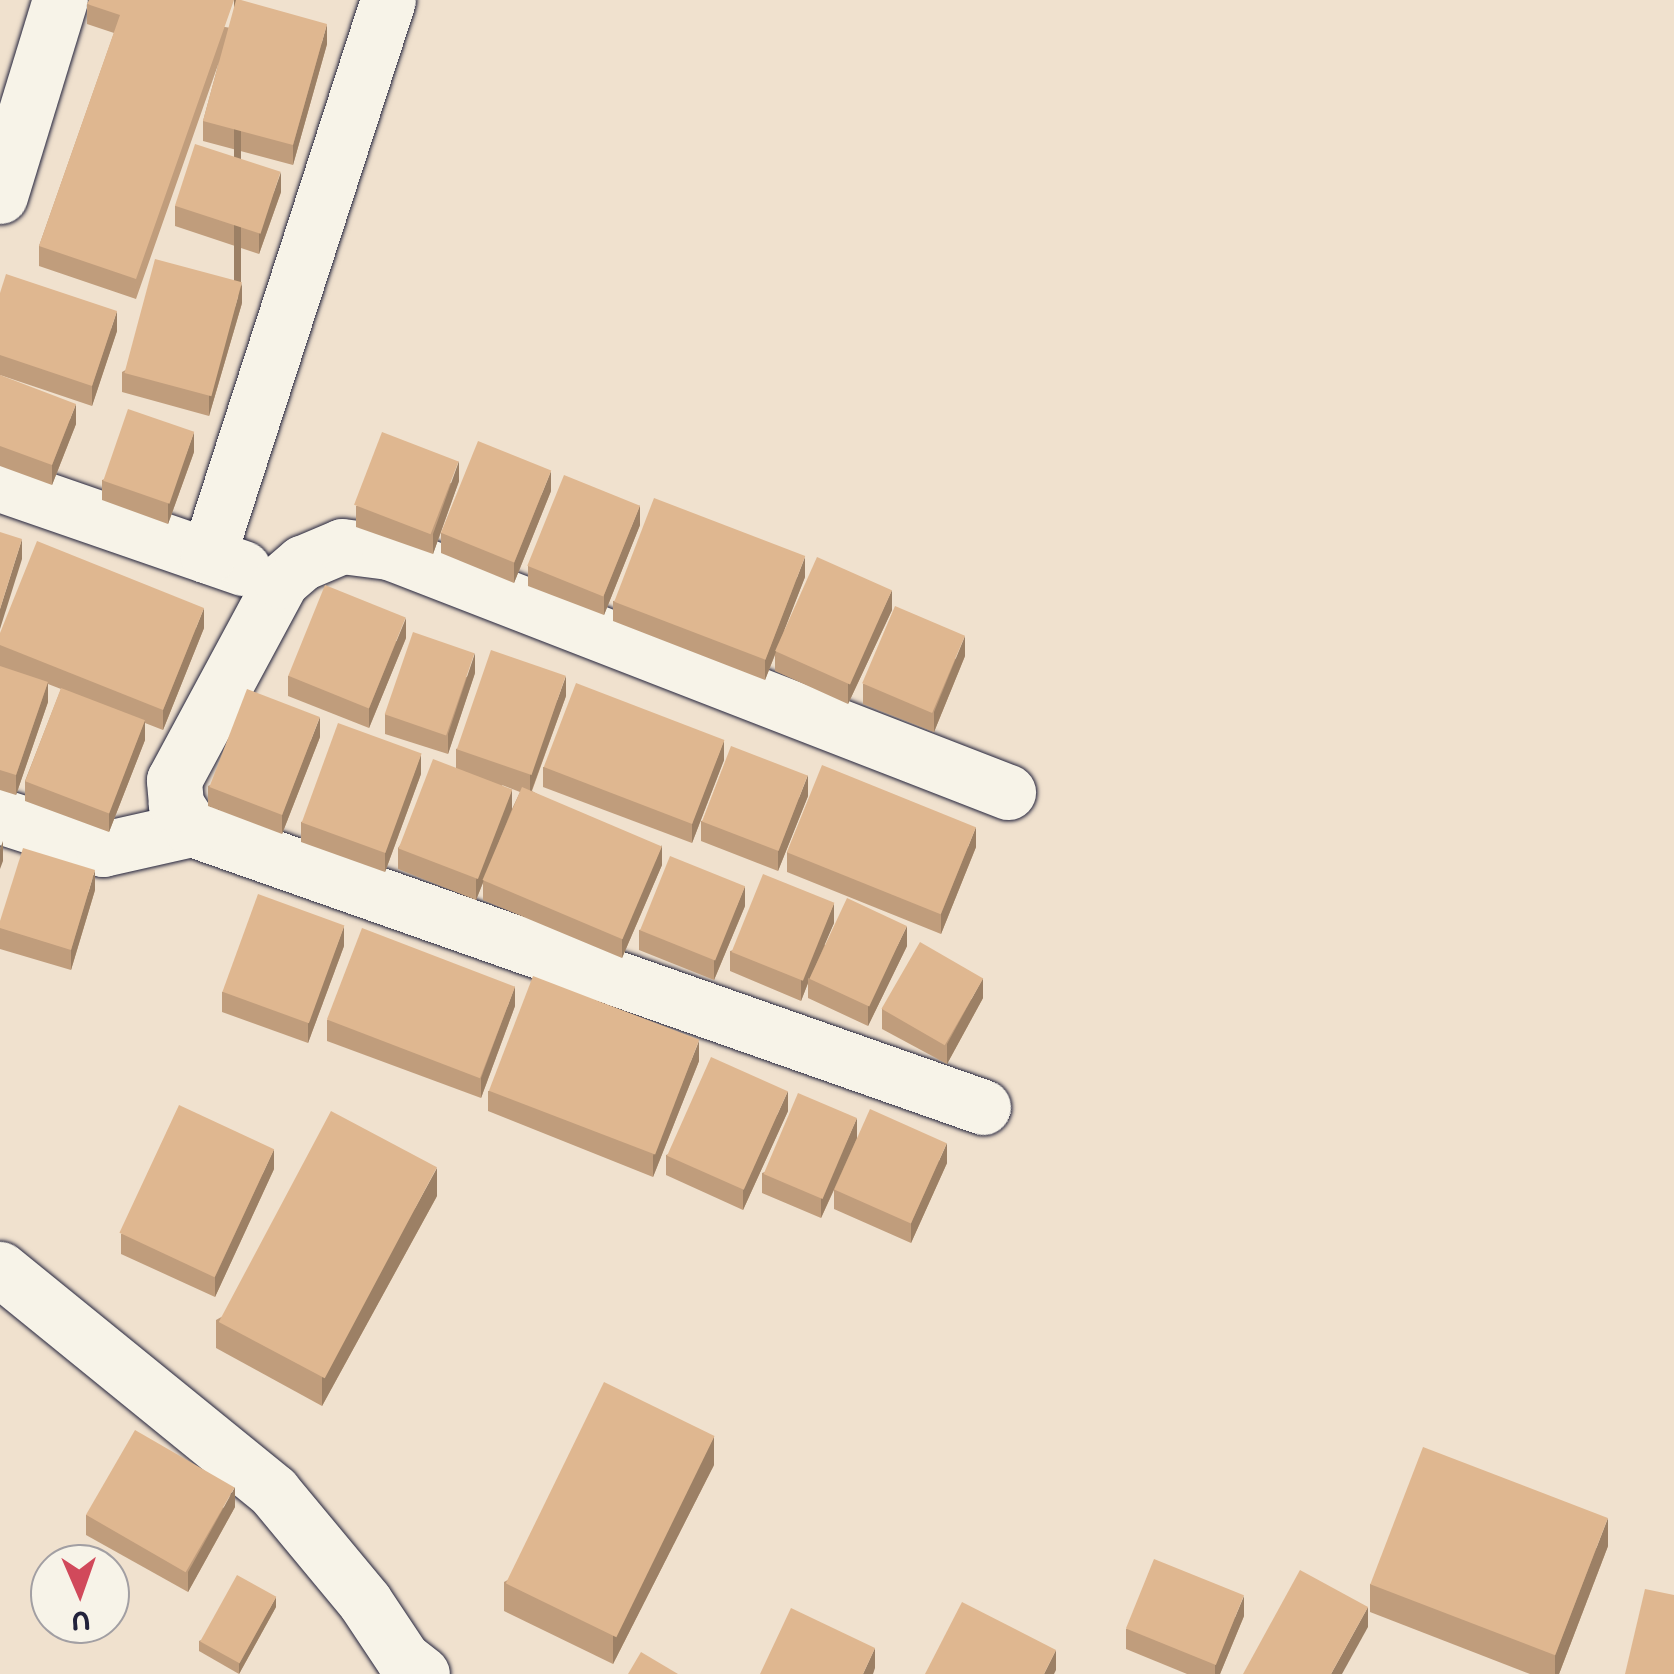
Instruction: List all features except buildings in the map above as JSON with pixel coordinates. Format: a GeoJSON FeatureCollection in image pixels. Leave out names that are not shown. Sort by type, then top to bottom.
{"type":"FeatureCollection","features":[{"type":"Feature","properties":{"kind":"street"},"geometry":{"type":"LineString","coordinates":[[0,196],[60,0]]}},
{"type":"Feature","properties":{"kind":"street"},"geometry":{"type":"LineString","coordinates":[[208,556],[388,0]]}},
{"type":"Feature","properties":{"kind":"street"},"geometry":{"type":"LineString","coordinates":[[0,484],[281,581]]}},
{"type":"Feature","properties":{"kind":"street"},"geometry":{"type":"LineString","coordinates":[[192,829],[176,804],[174,780],[281,581],[302,563],[342,546],[389,552],[1008,792]]}},
{"type":"Feature","properties":{"kind":"street"},"geometry":{"type":"LineString","coordinates":[[0,816],[103,849],[192,829],[983,1108]]}},
{"type":"Feature","properties":{"kind":"street"},"geometry":{"type":"LineString","coordinates":[[0,1269],[141,1377],[274,1491],[366,1602],[406,1669]]}}]}
